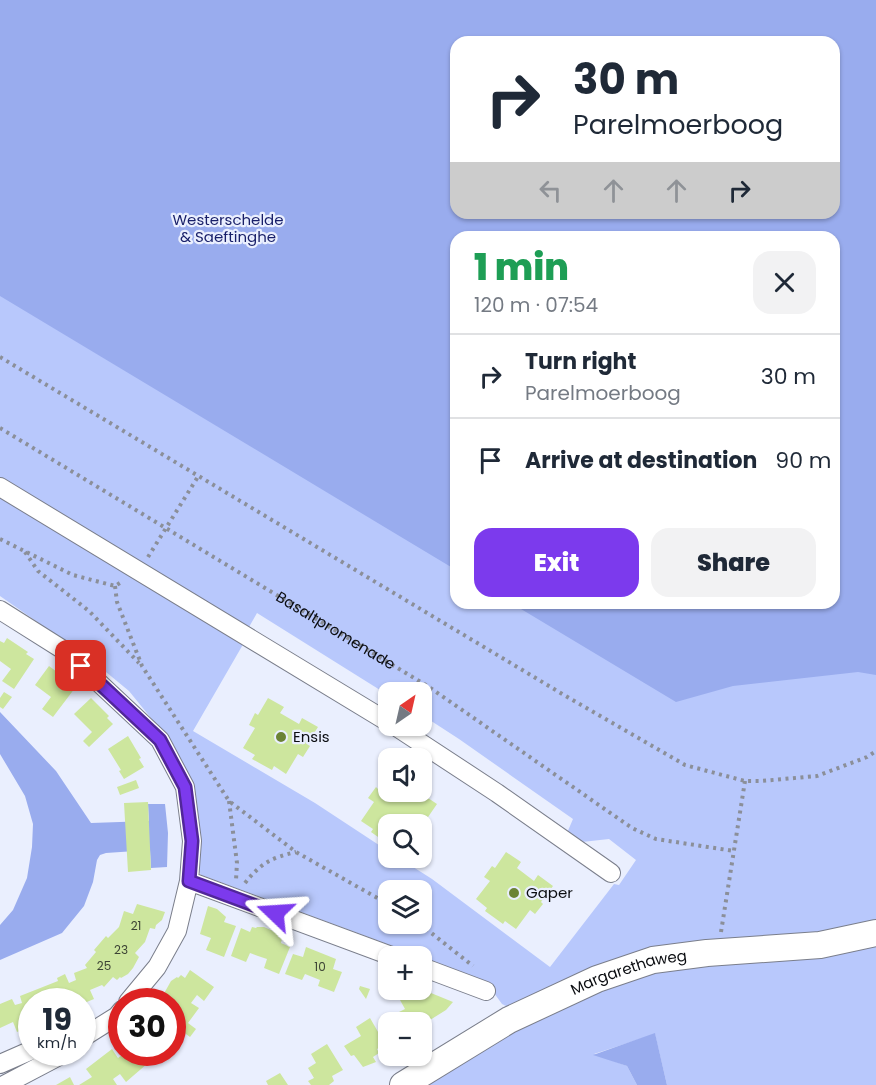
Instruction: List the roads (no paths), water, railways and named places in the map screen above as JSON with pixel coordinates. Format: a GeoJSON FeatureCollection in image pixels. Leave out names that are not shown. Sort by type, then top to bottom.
{"type":"FeatureCollection","features":[{"type":"Feature","properties":{"kind":"street"},"geometry":{"type":"LineString","coordinates":[[0,487],[378,716]]}},
{"type":"Feature","properties":{"kind":"street"},"geometry":{"type":"LineString","coordinates":[[0,610],[65,651],[160,740],[185,787],[192,841],[189,881],[177,931],[157,967],[140,988]]}},
{"type":"Feature","properties":{"kind":"street"},"geometry":{"type":"LineString","coordinates":[[410,736],[497,793],[611,873]]}},
{"type":"Feature","properties":{"kind":"street"},"geometry":{"type":"LineString","coordinates":[[189,881],[378,951]]}},
{"type":"Feature","properties":{"kind":"street","name":"Margarethaweg"},"geometry":{"type":"LineString","coordinates":[[403,1085],[509,1020],[597,979],[653,960],[708,953],[820,945],[876,933]]}},
{"type":"Feature","properties":{"kind":"street"},"geometry":{"type":"LineString","coordinates":[[432,971],[486,991]]}},
{"type":"Feature","properties":{"kind":"street"},"geometry":{"type":"LineString","coordinates":[[0,1064],[18,1056]]}},
{"type":"Feature","properties":{"kind":"street"},"geometry":{"type":"LineString","coordinates":[[4,1085],[40,1066]]}},
{"type":"Feature","properties":{"kind":"place","name":"Ensis"},"geometry":{"type":"Point","coordinates":[281,737]}},
{"type":"Feature","properties":{"kind":"place","name":"Gaper"},"geometry":{"type":"Point","coordinates":[514,893]}},
{"type":"Feature","properties":{"kind":"park label","name":"Westerschelde & Saeftinghe"},"geometry":{"type":"Point","coordinates":[228,228]}}]}
